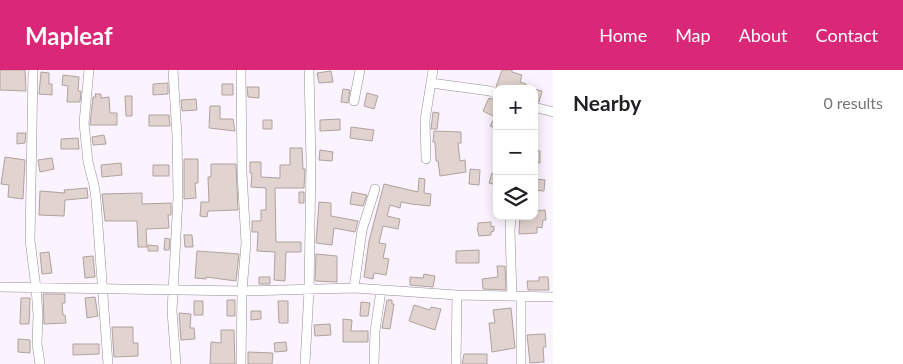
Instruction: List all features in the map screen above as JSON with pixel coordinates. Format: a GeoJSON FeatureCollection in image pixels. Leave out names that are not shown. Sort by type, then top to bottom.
{"type":"FeatureCollection","features":[{"type":"Feature","properties":{"kind":"street"},"geometry":{"type":"LineString","coordinates":[[32,70],[30,240],[36,288],[38,315],[37,344],[40,364]]}},
{"type":"Feature","properties":{"kind":"street"},"geometry":{"type":"LineString","coordinates":[[89,70],[84,123],[88,162],[96,199],[108,364]]}},
{"type":"Feature","properties":{"kind":"street"},"geometry":{"type":"LineString","coordinates":[[173,70],[178,197],[172,311],[176,364]]}},
{"type":"Feature","properties":{"kind":"street"},"geometry":{"type":"LineString","coordinates":[[241,70],[242,173],[246,243],[242,291],[241,364]]}},
{"type":"Feature","properties":{"kind":"street"},"geometry":{"type":"LineString","coordinates":[[305,364],[309,290],[310,70]]}},
{"type":"Feature","properties":{"kind":"street"},"geometry":{"type":"LineString","coordinates":[[354,100],[360,70]]}},
{"type":"Feature","properties":{"kind":"street"},"geometry":{"type":"LineString","coordinates":[[426,159],[425,120],[433,70]]}},
{"type":"Feature","properties":{"kind":"street"},"geometry":{"type":"LineString","coordinates":[[431,84],[493,92]]}},
{"type":"Feature","properties":{"kind":"street"},"geometry":{"type":"LineString","coordinates":[[538,108],[553,112]]}},
{"type":"Feature","properties":{"kind":"street"},"geometry":{"type":"LineString","coordinates":[[354,288],[362,230],[374,189]]}},
{"type":"Feature","properties":{"kind":"street"},"geometry":{"type":"LineString","coordinates":[[511,220],[510,231],[521,364]]}},
{"type":"Feature","properties":{"kind":"street"},"geometry":{"type":"LineString","coordinates":[[0,287],[242,291],[354,288],[457,295],[553,297]]}},
{"type":"Feature","properties":{"kind":"street"},"geometry":{"type":"LineString","coordinates":[[374,364],[375,331],[381,291]]}},
{"type":"Feature","properties":{"kind":"street"},"geometry":{"type":"LineString","coordinates":[[456,364],[457,295]]}},
{"type":"Feature","properties":{"kind":"building"},"geometry":{"type":"Polygon","coordinates":[[[0,70],[25,70],[26,91],[0,90],[0,70]]]}},
{"type":"Feature","properties":{"kind":"building"},"geometry":{"type":"Polygon","coordinates":[[[502,70],[512,70],[512,72],[522,75],[520,82],[526,84],[526,85],[497,85],[502,70]]]}},
{"type":"Feature","properties":{"kind":"building"},"geometry":{"type":"Polygon","coordinates":[[[331,71],[333,82],[319,83],[317,73],[331,71]]]}},
{"type":"Feature","properties":{"kind":"building"},"geometry":{"type":"Polygon","coordinates":[[[41,72],[49,73],[52,95],[39,94],[41,72]]]}},
{"type":"Feature","properties":{"kind":"building"},"geometry":{"type":"Polygon","coordinates":[[[63,75],[79,77],[78,91],[81,91],[80,102],[67,102],[68,86],[62,85],[63,75]]]}},
{"type":"Feature","properties":{"kind":"building"},"geometry":{"type":"Polygon","coordinates":[[[168,83],[168,94],[153,95],[153,84],[168,83]]]}},
{"type":"Feature","properties":{"kind":"building"},"geometry":{"type":"Polygon","coordinates":[[[222,84],[233,84],[233,95],[222,95],[222,84]]]}},
{"type":"Feature","properties":{"kind":"building"},"geometry":{"type":"Polygon","coordinates":[[[247,87],[259,87],[259,98],[248,97],[247,87]]]}},
{"type":"Feature","properties":{"kind":"building"},"geometry":{"type":"Polygon","coordinates":[[[343,89],[350,90],[348,103],[341,102],[343,89]]]}},
{"type":"Feature","properties":{"kind":"building"},"geometry":{"type":"Polygon","coordinates":[[[538,90],[542,91],[538,102],[538,90]]]}},
{"type":"Feature","properties":{"kind":"building"},"geometry":{"type":"Polygon","coordinates":[[[367,93],[378,96],[374,109],[364,106],[367,93]]]}},
{"type":"Feature","properties":{"kind":"building"},"geometry":{"type":"Polygon","coordinates":[[[95,94],[101,94],[101,98],[109,97],[110,113],[117,113],[117,125],[90,125],[95,94]]]}},
{"type":"Feature","properties":{"kind":"building"},"geometry":{"type":"Polygon","coordinates":[[[125,96],[132,96],[132,116],[126,116],[125,96]]]}},
{"type":"Feature","properties":{"kind":"building"},"geometry":{"type":"Polygon","coordinates":[[[489,98],[493,100],[493,116],[483,111],[489,98]]]}},
{"type":"Feature","properties":{"kind":"building"},"geometry":{"type":"Polygon","coordinates":[[[196,99],[197,110],[182,111],[181,100],[196,99]]]}},
{"type":"Feature","properties":{"kind":"building"},"geometry":{"type":"Polygon","coordinates":[[[210,106],[220,106],[220,119],[233,119],[235,131],[209,128],[210,106]]]}},
{"type":"Feature","properties":{"kind":"building"},"geometry":{"type":"Polygon","coordinates":[[[433,112],[439,113],[437,129],[431,129],[433,112]]]}},
{"type":"Feature","properties":{"kind":"building"},"geometry":{"type":"Polygon","coordinates":[[[149,115],[169,115],[170,126],[149,126],[149,115]]]}},
{"type":"Feature","properties":{"kind":"building"},"geometry":{"type":"Polygon","coordinates":[[[340,119],[340,130],[320,131],[320,120],[340,119]]]}},
{"type":"Feature","properties":{"kind":"building"},"geometry":{"type":"Polygon","coordinates":[[[263,120],[272,120],[272,129],[263,129],[263,120]]]}},
{"type":"Feature","properties":{"kind":"building"},"geometry":{"type":"Polygon","coordinates":[[[351,127],[374,130],[372,141],[350,138],[351,127]]]}},
{"type":"Feature","properties":{"kind":"building"},"geometry":{"type":"Polygon","coordinates":[[[434,131],[461,132],[461,143],[458,143],[460,161],[465,160],[466,172],[440,176],[438,161],[436,161],[435,142],[433,142],[434,131]]]}},
{"type":"Feature","properties":{"kind":"building"},"geometry":{"type":"Polygon","coordinates":[[[17,133],[26,133],[25,143],[17,144],[17,133]]]}},
{"type":"Feature","properties":{"kind":"building"},"geometry":{"type":"Polygon","coordinates":[[[104,135],[106,144],[93,145],[92,137],[104,135]]]}},
{"type":"Feature","properties":{"kind":"building"},"geometry":{"type":"Polygon","coordinates":[[[78,138],[79,149],[61,149],[61,139],[78,138]]]}},
{"type":"Feature","properties":{"kind":"building"},"geometry":{"type":"Polygon","coordinates":[[[290,148],[302,148],[303,169],[305,169],[304,188],[275,188],[276,242],[301,242],[301,252],[286,252],[285,281],[274,280],[275,252],[257,251],[258,232],[252,232],[252,221],[261,221],[261,210],[266,210],[266,188],[251,187],[252,173],[250,173],[250,162],[261,162],[261,177],[280,178],[280,165],[290,165],[290,148]]]}},
{"type":"Feature","properties":{"kind":"building"},"geometry":{"type":"Polygon","coordinates":[[[320,150],[333,152],[332,161],[319,160],[320,150]]]}},
{"type":"Feature","properties":{"kind":"building"},"geometry":{"type":"Polygon","coordinates":[[[538,151],[540,151],[540,163],[538,163],[538,151]]]}},
{"type":"Feature","properties":{"kind":"building"},"geometry":{"type":"Polygon","coordinates":[[[5,157],[25,160],[23,199],[8,197],[9,185],[1,184],[5,157]]]}},
{"type":"Feature","properties":{"kind":"building"},"geometry":{"type":"Polygon","coordinates":[[[52,158],[54,169],[40,172],[38,160],[52,158]]]}},
{"type":"Feature","properties":{"kind":"building"},"geometry":{"type":"Polygon","coordinates":[[[184,159],[198,159],[198,183],[195,183],[196,198],[184,199],[184,159]]]}},
{"type":"Feature","properties":{"kind":"building"},"geometry":{"type":"Polygon","coordinates":[[[121,163],[122,175],[102,177],[101,165],[121,163]]]}},
{"type":"Feature","properties":{"kind":"building"},"geometry":{"type":"Polygon","coordinates":[[[211,164],[236,164],[238,210],[208,211],[207,217],[200,216],[201,202],[209,202],[208,177],[211,177],[211,164]]]}},
{"type":"Feature","properties":{"kind":"building"},"geometry":{"type":"Polygon","coordinates":[[[153,165],[169,165],[169,176],[153,176],[153,165]]]}},
{"type":"Feature","properties":{"kind":"building"},"geometry":{"type":"Polygon","coordinates":[[[470,169],[480,170],[479,185],[469,184],[470,169]]]}},
{"type":"Feature","properties":{"kind":"building"},"geometry":{"type":"Polygon","coordinates":[[[492,173],[493,173],[493,184],[489,183],[492,173]]]}},
{"type":"Feature","properties":{"kind":"building"},"geometry":{"type":"Polygon","coordinates":[[[419,178],[425,179],[424,193],[431,194],[430,206],[401,202],[400,208],[390,205],[387,216],[400,219],[398,229],[383,226],[379,243],[386,244],[383,258],[389,259],[386,275],[374,273],[373,279],[364,277],[369,241],[384,184],[418,192],[419,178]]]}},
{"type":"Feature","properties":{"kind":"building"},"geometry":{"type":"Polygon","coordinates":[[[538,179],[545,180],[544,191],[538,190],[538,179]]]}},
{"type":"Feature","properties":{"kind":"building"},"geometry":{"type":"Polygon","coordinates":[[[87,188],[88,198],[65,200],[64,216],[39,215],[40,191],[65,193],[64,190],[87,188]]]}},
{"type":"Feature","properties":{"kind":"building"},"geometry":{"type":"Polygon","coordinates":[[[299,192],[304,192],[304,203],[299,203],[299,192]]]}},
{"type":"Feature","properties":{"kind":"building"},"geometry":{"type":"Polygon","coordinates":[[[352,192],[367,195],[363,206],[350,204],[352,192]]]}},
{"type":"Feature","properties":{"kind":"building"},"geometry":{"type":"Polygon","coordinates":[[[142,193],[142,204],[171,203],[171,215],[168,215],[169,228],[146,229],[147,247],[138,247],[137,221],[105,221],[102,194],[142,193]]]}},
{"type":"Feature","properties":{"kind":"building"},"geometry":{"type":"Polygon","coordinates":[[[319,202],[331,203],[331,216],[358,221],[355,232],[334,228],[332,245],[316,243],[319,202]]]}},
{"type":"Feature","properties":{"kind":"building"},"geometry":{"type":"Polygon","coordinates":[[[545,210],[546,220],[543,220],[542,228],[537,227],[537,233],[519,234],[520,220],[538,220],[538,211],[545,210]]]}},
{"type":"Feature","properties":{"kind":"building"},"geometry":{"type":"Polygon","coordinates":[[[491,222],[491,227],[494,226],[494,231],[491,232],[491,235],[479,236],[478,223],[491,222]]]}},
{"type":"Feature","properties":{"kind":"building"},"geometry":{"type":"Polygon","coordinates":[[[184,235],[192,235],[193,247],[185,247],[184,235]]]}},
{"type":"Feature","properties":{"kind":"building"},"geometry":{"type":"Polygon","coordinates":[[[165,238],[170,239],[169,250],[164,250],[165,238]]]}},
{"type":"Feature","properties":{"kind":"building"},"geometry":{"type":"Polygon","coordinates":[[[148,245],[158,246],[158,251],[148,251],[148,245]]]}},
{"type":"Feature","properties":{"kind":"building"},"geometry":{"type":"Polygon","coordinates":[[[479,250],[479,263],[456,263],[456,251],[479,250]]]}},
{"type":"Feature","properties":{"kind":"building"},"geometry":{"type":"Polygon","coordinates":[[[197,251],[239,254],[236,281],[206,277],[206,279],[195,278],[197,251]]]}},
{"type":"Feature","properties":{"kind":"building"},"geometry":{"type":"Polygon","coordinates":[[[49,252],[52,273],[42,274],[40,253],[49,252]]]}},
{"type":"Feature","properties":{"kind":"building"},"geometry":{"type":"Polygon","coordinates":[[[316,254],[337,256],[337,282],[315,281],[316,254]]]}},
{"type":"Feature","properties":{"kind":"building"},"geometry":{"type":"Polygon","coordinates":[[[93,256],[95,277],[85,278],[83,257],[93,256]]]}},
{"type":"Feature","properties":{"kind":"building"},"geometry":{"type":"Polygon","coordinates":[[[497,266],[505,266],[506,290],[483,289],[482,279],[498,277],[497,266]]]}},
{"type":"Feature","properties":{"kind":"building"},"geometry":{"type":"Polygon","coordinates":[[[424,274],[435,276],[433,287],[410,285],[410,277],[423,278],[424,274]]]}},
{"type":"Feature","properties":{"kind":"building"},"geometry":{"type":"Polygon","coordinates":[[[259,277],[270,277],[270,284],[259,284],[259,277]]]}},
{"type":"Feature","properties":{"kind":"building"},"geometry":{"type":"Polygon","coordinates":[[[539,277],[548,277],[549,290],[528,290],[527,281],[539,281],[539,277]]]}},
{"type":"Feature","properties":{"kind":"building"},"geometry":{"type":"Polygon","coordinates":[[[43,294],[65,294],[65,303],[62,303],[66,323],[44,324],[43,294]]]}},
{"type":"Feature","properties":{"kind":"building"},"geometry":{"type":"Polygon","coordinates":[[[95,297],[98,316],[87,318],[85,298],[95,297]]]}},
{"type":"Feature","properties":{"kind":"building"},"geometry":{"type":"Polygon","coordinates":[[[21,298],[30,298],[29,324],[20,324],[21,298]]]}},
{"type":"Feature","properties":{"kind":"building"},"geometry":{"type":"Polygon","coordinates":[[[227,300],[235,300],[235,316],[227,316],[227,300]]]}},
{"type":"Feature","properties":{"kind":"building"},"geometry":{"type":"Polygon","coordinates":[[[387,300],[392,300],[392,304],[394,304],[390,329],[382,328],[387,300]]]}},
{"type":"Feature","properties":{"kind":"building"},"geometry":{"type":"Polygon","coordinates":[[[194,301],[203,301],[203,315],[194,315],[194,301]]]}},
{"type":"Feature","properties":{"kind":"building"},"geometry":{"type":"Polygon","coordinates":[[[278,301],[288,301],[288,323],[279,323],[278,301]]]}},
{"type":"Feature","properties":{"kind":"building"},"geometry":{"type":"Polygon","coordinates":[[[361,302],[370,303],[368,316],[360,316],[361,302]]]}},
{"type":"Feature","properties":{"kind":"building"},"geometry":{"type":"Polygon","coordinates":[[[414,305],[430,310],[431,307],[441,309],[435,330],[409,321],[414,305]]]}},
{"type":"Feature","properties":{"kind":"building"},"geometry":{"type":"Polygon","coordinates":[[[511,308],[515,348],[492,352],[489,323],[495,323],[493,310],[511,308]]]}},
{"type":"Feature","properties":{"kind":"building"},"geometry":{"type":"Polygon","coordinates":[[[251,311],[261,311],[261,319],[251,320],[251,311]]]}},
{"type":"Feature","properties":{"kind":"building"},"geometry":{"type":"Polygon","coordinates":[[[179,313],[191,314],[190,328],[194,328],[195,339],[181,340],[179,313]]]}},
{"type":"Feature","properties":{"kind":"building"},"geometry":{"type":"Polygon","coordinates":[[[343,319],[352,320],[351,331],[368,331],[368,342],[343,342],[343,319]]]}},
{"type":"Feature","properties":{"kind":"building"},"geometry":{"type":"Polygon","coordinates":[[[330,324],[331,335],[315,336],[314,325],[330,324]]]}},
{"type":"Feature","properties":{"kind":"building"},"geometry":{"type":"Polygon","coordinates":[[[112,327],[133,327],[133,343],[138,343],[138,356],[114,357],[112,327]]]}},
{"type":"Feature","properties":{"kind":"building"},"geometry":{"type":"Polygon","coordinates":[[[221,330],[234,330],[235,364],[210,364],[211,342],[221,343],[221,330]]]}},
{"type":"Feature","properties":{"kind":"building"},"geometry":{"type":"Polygon","coordinates":[[[545,334],[546,347],[543,347],[544,362],[530,363],[527,335],[545,334]]]}},
{"type":"Feature","properties":{"kind":"building"},"geometry":{"type":"Polygon","coordinates":[[[18,339],[30,340],[30,353],[18,352],[18,339]]]}},
{"type":"Feature","properties":{"kind":"building"},"geometry":{"type":"Polygon","coordinates":[[[286,342],[287,351],[275,352],[274,343],[286,342]]]}},
{"type":"Feature","properties":{"kind":"building"},"geometry":{"type":"Polygon","coordinates":[[[73,344],[99,344],[99,354],[73,355],[73,344]]]}},
{"type":"Feature","properties":{"kind":"building"},"geometry":{"type":"Polygon","coordinates":[[[248,352],[273,353],[272,364],[248,364],[248,352]]]}},
{"type":"Feature","properties":{"kind":"building"},"geometry":{"type":"Polygon","coordinates":[[[464,354],[487,354],[487,364],[462,364],[464,354]]]}}]}
